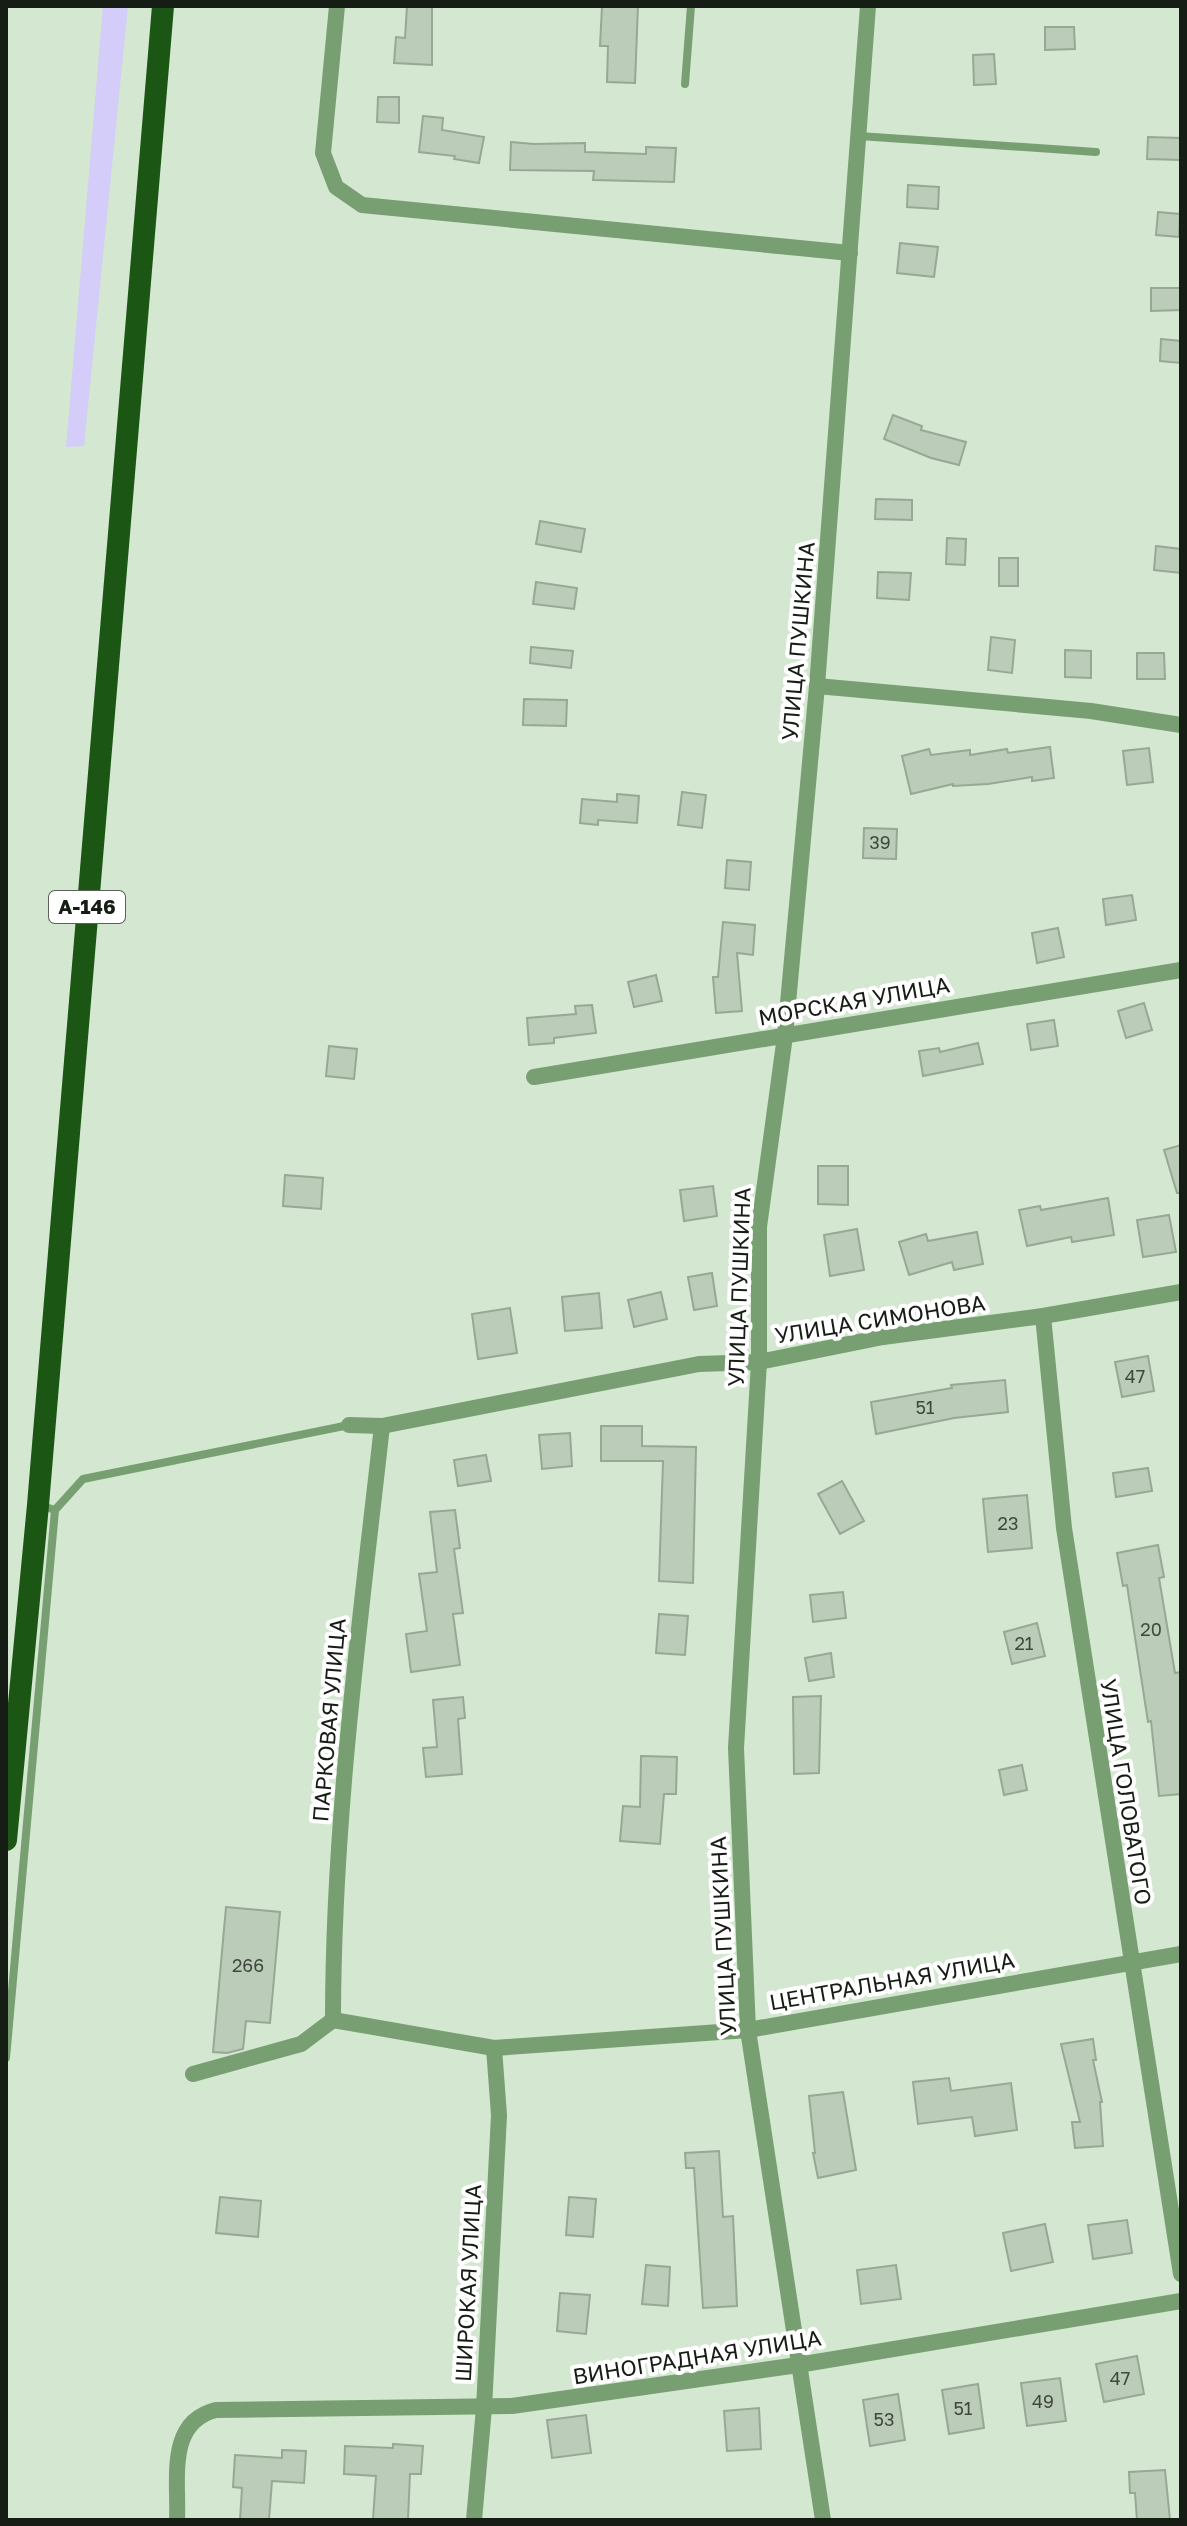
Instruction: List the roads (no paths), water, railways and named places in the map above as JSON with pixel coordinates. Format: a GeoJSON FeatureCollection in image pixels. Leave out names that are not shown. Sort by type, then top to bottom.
{"type":"FeatureCollection","features":[{"type":"Feature","properties":{"kind":"highway","name":"А-146"},"geometry":{"type":"LineString","coordinates":[[6,1840],[47,1508],[163,6]]}},
{"type":"Feature","properties":{"kind":"street"},"geometry":{"type":"LineString","coordinates":[[337,6],[323,153],[336,187],[362,205],[850,253]]}},
{"type":"Feature","properties":{"kind":"street","name":"УЛИЦА ПУШКИНА"},"geometry":{"type":"LineString","coordinates":[[823,2520],[748,2030],[736,1748],[759,1362],[759,1227],[785,1036],[817,686],[868,6]]}},
{"type":"Feature","properties":{"kind":"street"},"geometry":{"type":"LineString","coordinates":[[817,686],[1091,711],[1181,725]]}},
{"type":"Feature","properties":{"kind":"street","name":"МОРСКАЯ УЛИЦА"},"geometry":{"type":"LineString","coordinates":[[534,1077],[1181,970]]}},
{"type":"Feature","properties":{"kind":"street","name":"УЛИЦА СИМОНОВА"},"geometry":{"type":"LineString","coordinates":[[349,1425],[382,1426],[699,1364],[759,1362],[883,1337],[1043,1316],[1181,1292]]}},
{"type":"Feature","properties":{"kind":"street","name":"УЛИЦА ГОЛОВАТОГО"},"geometry":{"type":"LineString","coordinates":[[1043,1316],[1064,1528],[1181,2274]]}},
{"type":"Feature","properties":{"kind":"street","name":"ПАРКОВАЯ УЛИЦА"},"geometry":{"type":"LineString","coordinates":[[333,2020],[333,1934],[346,1742],[382,1426]]}},
{"type":"Feature","properties":{"kind":"street","name":"ЦЕНТРАЛЬНАЯ УЛИЦА"},"geometry":{"type":"LineString","coordinates":[[333,2020],[494,2048],[748,2030],[1181,1954]]}},
{"type":"Feature","properties":{"kind":"street"},"geometry":{"type":"LineString","coordinates":[[193,2074],[301,2044],[333,2020]]}},
{"type":"Feature","properties":{"kind":"street","name":"ШИРОКАЯ УЛИЦА"},"geometry":{"type":"LineString","coordinates":[[474,2520],[484,2408],[499,2115],[494,2048]]}},
{"type":"Feature","properties":{"kind":"street","name":"ВИНОГРАДНАЯ УЛИЦА"},"geometry":{"type":"LineString","coordinates":[[177,2520],[181,2438],[194,2420],[216,2410],[484,2408],[536,2404],[798,2365],[1181,2301]]}},
{"type":"Feature","properties":{"kind":"lane"},"geometry":{"type":"LineString","coordinates":[[685,84],[691,6]]}},
{"type":"Feature","properties":{"kind":"lane"},"geometry":{"type":"LineString","coordinates":[[858,136],[1096,152]]}},
{"type":"Feature","properties":{"kind":"lane"},"geometry":{"type":"LineString","coordinates":[[6,2058],[47,1508],[83,1479],[349,1425]]}}]}
